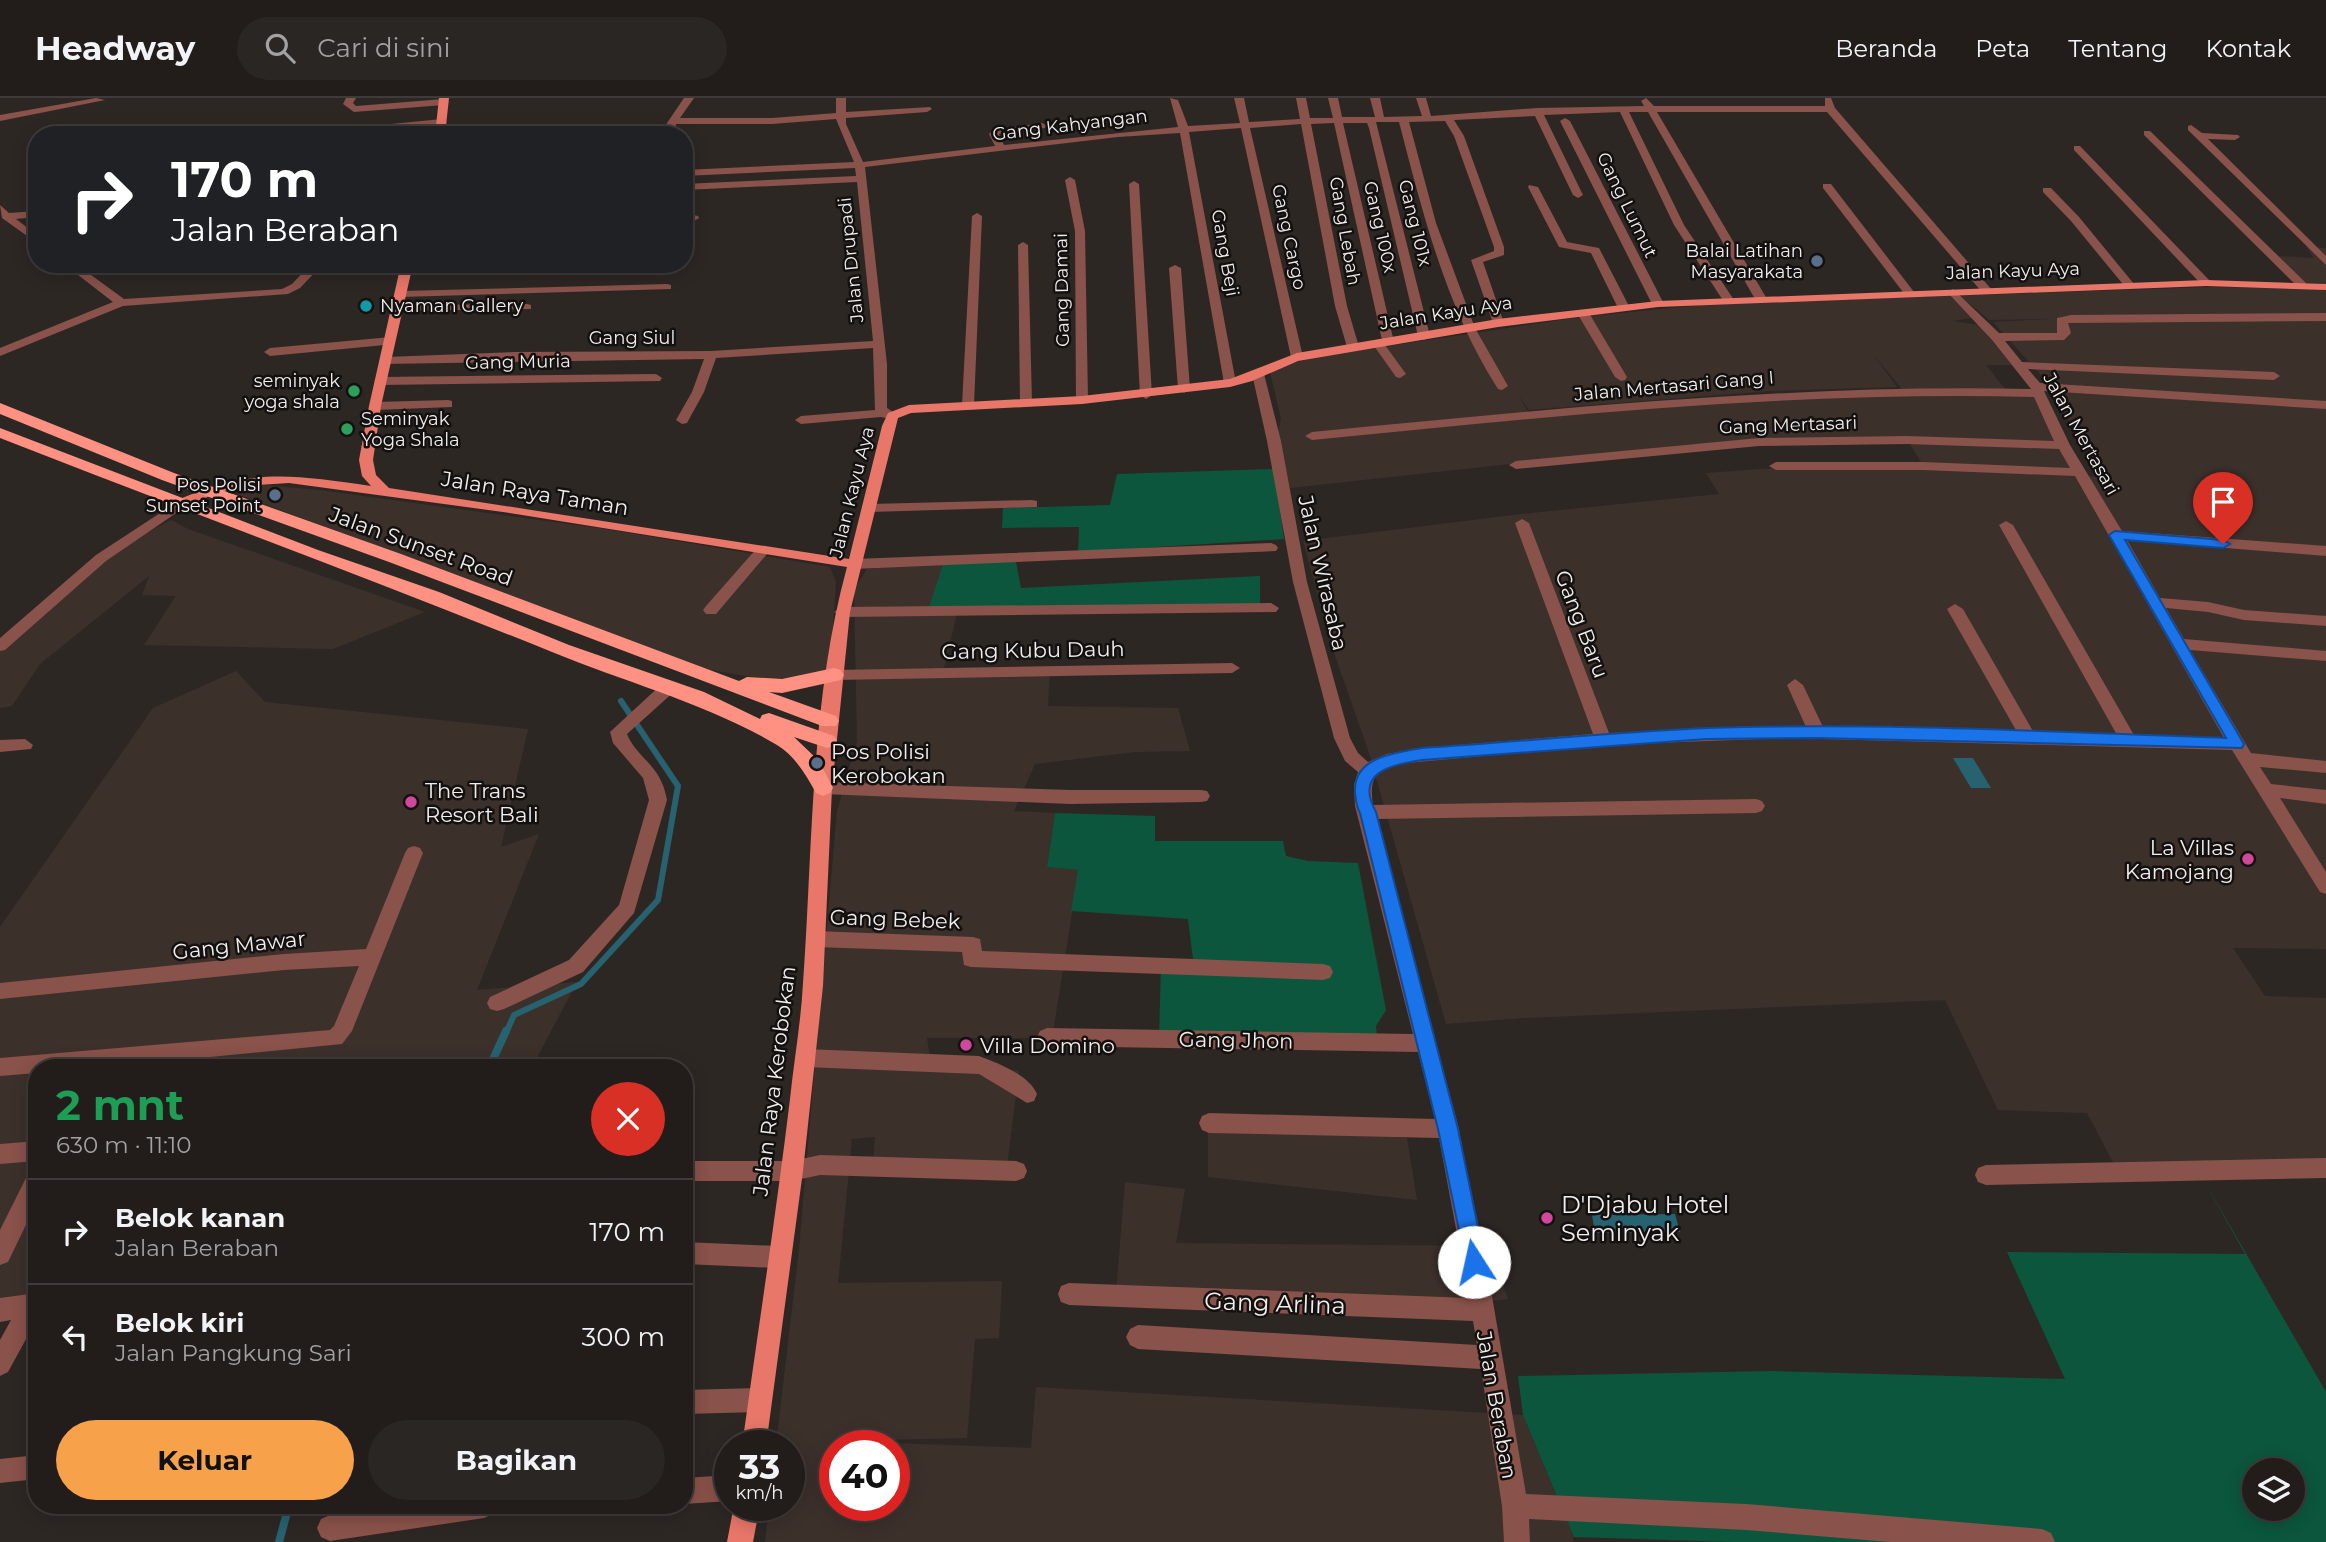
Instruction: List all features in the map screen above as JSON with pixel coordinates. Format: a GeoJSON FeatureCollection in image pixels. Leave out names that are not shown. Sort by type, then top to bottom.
{"type":"FeatureCollection","features":[{"type":"Feature","properties":{"kind":"highway","name":"Jalan Sunset Road"},"geometry":{"type":"LineString","coordinates":[[0,408],[209,491],[829,721]]}},
{"type":"Feature","properties":{"kind":"highway","name":"Jalan Sunset Road"},"geometry":{"type":"LineString","coordinates":[[0,433],[180,504],[432,596],[562,649],[697,697]]}},
{"type":"Feature","properties":{"kind":"highway"},"geometry":{"type":"LineString","coordinates":[[432,596],[452,579]]}},
{"type":"Feature","properties":{"kind":"highway"},"geometry":{"type":"LineString","coordinates":[[703,676],[759,686],[782,686],[834,672]]}},
{"type":"Feature","properties":{"kind":"highway"},"geometry":{"type":"LineString","coordinates":[[697,697],[827,741]]}},
{"type":"Feature","properties":{"kind":"highway"},"geometry":{"type":"LineString","coordinates":[[697,697],[786,741],[812,765],[823,788]]}},
{"type":"Feature","properties":{"kind":"main road"},"geometry":{"type":"LineString","coordinates":[[441,126],[444,100]]}},
{"type":"Feature","properties":{"kind":"main road"},"geometry":{"type":"LineString","coordinates":[[384,491],[369,476],[366,467],[380,381],[405,273]]}},
{"type":"Feature","properties":{"kind":"main road","name":"Jalan Kayu Aya"},"geometry":{"type":"LineString","coordinates":[[829,721],[842,612],[870,509],[887,415],[903,410],[1146,395],[1230,383],[1258,374],[1268,366],[1297,357],[1353,347],[1498,323],[1658,304],[2207,283],[2326,287]]}},
{"type":"Feature","properties":{"kind":"main road","name":"Jalan Raya Taman"},"geometry":{"type":"LineString","coordinates":[[180,504],[209,491],[242,482],[289,479],[384,491],[854,564]]}},
{"type":"Feature","properties":{"kind":"main road","name":"Jalan Raya Kerobokan"},"geometry":{"type":"LineString","coordinates":[[756,1430],[805,1058],[829,721]]}},
{"type":"Feature","properties":{"kind":"main road"},"geometry":{"type":"LineString","coordinates":[[740,1542],[744,1521]]}},
{"type":"Feature","properties":{"kind":"street"},"geometry":{"type":"LineString","coordinates":[[351,98],[348,104],[354,108],[444,100]]}},
{"type":"Feature","properties":{"kind":"street"},"geometry":{"type":"LineString","coordinates":[[670,126],[689,98]]}},
{"type":"Feature","properties":{"kind":"street","name":"Jalan Drupadi"},"geometry":{"type":"LineString","coordinates":[[841,98],[839,116],[860,165],[887,415]]}},
{"type":"Feature","properties":{"kind":"street","name":"Gang Cargo"},"geometry":{"type":"LineString","coordinates":[[1239,98],[1297,357]]}},
{"type":"Feature","properties":{"kind":"street","name":"Gang Lebah"},"geometry":{"type":"LineString","coordinates":[[1301,98],[1341,306],[1353,347]]}},
{"type":"Feature","properties":{"kind":"street","name":"Gang 100x"},"geometry":{"type":"LineString","coordinates":[[1333,98],[1383,342]]}},
{"type":"Feature","properties":{"kind":"street","name":"Gang 101x"},"geometry":{"type":"LineString","coordinates":[[1375,98],[1374,128],[1424,336]]}},
{"type":"Feature","properties":{"kind":"street"},"geometry":{"type":"LineString","coordinates":[[1421,98],[1427,118]]}},
{"type":"Feature","properties":{"kind":"street"},"geometry":{"type":"LineString","coordinates":[[1644,98],[1761,299]]}},
{"type":"Feature","properties":{"kind":"street"},"geometry":{"type":"LineString","coordinates":[[0,118],[100,100]]}},
{"type":"Feature","properties":{"kind":"street","name":"Gang Beji"},"geometry":{"type":"LineString","coordinates":[[1173,100],[1184,129],[1230,383]]}},
{"type":"Feature","properties":{"kind":"street"},"geometry":{"type":"LineString","coordinates":[[1829,103],[1986,290]]}},
{"type":"Feature","properties":{"kind":"street","name":"Gang Kahyangan"},"geometry":{"type":"LineString","coordinates":[[693,173],[860,165],[1184,129],[1306,121],[1829,103]]}},
{"type":"Feature","properties":{"kind":"street"},"geometry":{"type":"LineString","coordinates":[[675,121],[750,121],[927,109]]}},
{"type":"Feature","properties":{"kind":"street"},"geometry":{"type":"LineString","coordinates":[[1623,109],[1679,225],[1728,300]]}},
{"type":"Feature","properties":{"kind":"street"},"geometry":{"type":"LineString","coordinates":[[1537,111],[1578,195]]}},
{"type":"Feature","properties":{"kind":"street"},"geometry":{"type":"LineString","coordinates":[[1402,118],[1432,223],[1469,328],[1502,386]]}},
{"type":"Feature","properties":{"kind":"street"},"geometry":{"type":"LineString","coordinates":[[1448,118],[1458,136],[1499,247],[1500,253],[1495,256],[1477,260],[1498,323]]}},
{"type":"Feature","properties":{"kind":"street","name":"Gang Lumut"},"geometry":{"type":"LineString","coordinates":[[1565,121],[1658,304]]}},
{"type":"Feature","properties":{"kind":"street"},"geometry":{"type":"LineString","coordinates":[[401,126],[442,122]]}},
{"type":"Feature","properties":{"kind":"street"},"geometry":{"type":"LineString","coordinates":[[1001,149],[994,134],[996,132],[1042,126]]}},
{"type":"Feature","properties":{"kind":"street"},"geometry":{"type":"LineString","coordinates":[[2235,137],[2195,132],[2326,262]]}},
{"type":"Feature","properties":{"kind":"street"},"geometry":{"type":"LineString","coordinates":[[2147,133],[2302,285]]}},
{"type":"Feature","properties":{"kind":"street"},"geometry":{"type":"LineString","coordinates":[[2077,148],[2207,283]]}},
{"type":"Feature","properties":{"kind":"street"},"geometry":{"type":"LineString","coordinates":[[693,187],[861,179]]}},
{"type":"Feature","properties":{"kind":"street","name":"Gang Damai"},"geometry":{"type":"LineString","coordinates":[[1070,180],[1080,231],[1082,400]]}},
{"type":"Feature","properties":{"kind":"street"},"geometry":{"type":"LineString","coordinates":[[1134,184],[1146,395]]}},
{"type":"Feature","properties":{"kind":"street"},"geometry":{"type":"LineString","coordinates":[[1827,186],[1910,294]]}},
{"type":"Feature","properties":{"kind":"street"},"geometry":{"type":"LineString","coordinates":[[1533,187],[1560,242],[1569,247],[1595,250],[1624,308]]}},
{"type":"Feature","properties":{"kind":"street"},"geometry":{"type":"LineString","coordinates":[[2047,190],[2075,219],[2130,286]]}},
{"type":"Feature","properties":{"kind":"street"},"geometry":{"type":"LineString","coordinates":[[3,212],[28,213]]}},
{"type":"Feature","properties":{"kind":"street"},"geometry":{"type":"LineString","coordinates":[[3,212],[28,233]]}},
{"type":"Feature","properties":{"kind":"street"},"geometry":{"type":"LineString","coordinates":[[968,405],[977,216]]}},
{"type":"Feature","properties":{"kind":"street"},"geometry":{"type":"LineString","coordinates":[[1023,245],[1026,402]]}},
{"type":"Feature","properties":{"kind":"street"},"geometry":{"type":"LineString","coordinates":[[1175,268],[1184,389]]}},
{"type":"Feature","properties":{"kind":"street"},"geometry":{"type":"LineString","coordinates":[[81,273],[121,303]]}},
{"type":"Feature","properties":{"kind":"street"},"geometry":{"type":"LineString","coordinates":[[0,352],[121,303],[284,292],[296,286],[309,273]]}},
{"type":"Feature","properties":{"kind":"street"},"geometry":{"type":"LineString","coordinates":[[401,293],[667,286]]}},
{"type":"Feature","properties":{"kind":"street","name":"Jalan Mertasari"},"geometry":{"type":"LineString","coordinates":[[1953,292],[1996,337],[2038,390],[2063,445],[2178,644],[2241,752],[2326,887]]}},
{"type":"Feature","properties":{"kind":"street"},"geometry":{"type":"LineString","coordinates":[[399,307],[527,307]]}},
{"type":"Feature","properties":{"kind":"street"},"geometry":{"type":"LineString","coordinates":[[1583,313],[1621,377]]}},
{"type":"Feature","properties":{"kind":"street"},"geometry":{"type":"LineString","coordinates":[[1996,337],[2060,337],[2065,333],[2061,320],[2071,319],[2326,317]]}},
{"type":"Feature","properties":{"kind":"street"},"geometry":{"type":"LineString","coordinates":[[270,352],[391,341]]}},
{"type":"Feature","properties":{"kind":"street"},"geometry":{"type":"LineString","coordinates":[[1383,342],[1400,374]]}},
{"type":"Feature","properties":{"kind":"street","name":"Gang Siul"},"geometry":{"type":"LineString","coordinates":[[386,361],[515,356],[712,355],[878,344]]}},
{"type":"Feature","properties":{"kind":"street"},"geometry":{"type":"LineString","coordinates":[[682,420],[698,392],[712,355]]}},
{"type":"Feature","properties":{"kind":"street"},"geometry":{"type":"LineString","coordinates":[[2017,365],[2274,376]]}},
{"type":"Feature","properties":{"kind":"street","name":"Jalan Wirasaba"},"geometry":{"type":"LineString","coordinates":[[1258,374],[1274,441],[1300,582],[1342,738],[1351,757],[1368,771]]}},
{"type":"Feature","properties":{"kind":"street","name":"Gang Muria"},"geometry":{"type":"LineString","coordinates":[[380,381],[656,378]]}},
{"type":"Feature","properties":{"kind":"street","name":"Jalan Mertasari Gang I"},"geometry":{"type":"LineString","coordinates":[[1312,436],[1704,398],[1898,391],[2038,390],[2326,405]]}},
{"type":"Feature","properties":{"kind":"street"},"geometry":{"type":"LineString","coordinates":[[375,406],[448,404]]}},
{"type":"Feature","properties":{"kind":"street"},"geometry":{"type":"LineString","coordinates":[[801,419],[887,415]]}},
{"type":"Feature","properties":{"kind":"street","name":"Gang Mertasari"},"geometry":{"type":"LineString","coordinates":[[1516,465],[1759,442],[1907,440],[2063,445]]}},
{"type":"Feature","properties":{"kind":"street"},"geometry":{"type":"LineString","coordinates":[[1776,466],[1923,466],[2079,472]]}},
{"type":"Feature","properties":{"kind":"street"},"geometry":{"type":"LineString","coordinates":[[0,646],[101,558],[180,504]]}},
{"type":"Feature","properties":{"kind":"street"},"geometry":{"type":"LineString","coordinates":[[870,509],[1032,504]]}},
{"type":"Feature","properties":{"kind":"street","name":"Gang Baru"},"geometry":{"type":"LineString","coordinates":[[1522,523],[1603,739]]}},
{"type":"Feature","properties":{"kind":"street"},"geometry":{"type":"LineString","coordinates":[[2006,525],[2128,739]]}},
{"type":"Feature","properties":{"kind":"street"},"geometry":{"type":"LineString","coordinates":[[2115,535],[2326,551]]}},
{"type":"Feature","properties":{"kind":"street"},"geometry":{"type":"LineString","coordinates":[[854,564],[1271,548]]}},
{"type":"Feature","properties":{"kind":"street"},"geometry":{"type":"LineString","coordinates":[[711,610],[762,551]]}},
{"type":"Feature","properties":{"kind":"street"},"geometry":{"type":"LineString","coordinates":[[2156,602],[2208,607],[2244,615],[2326,621]]}},
{"type":"Feature","properties":{"kind":"street"},"geometry":{"type":"LineString","coordinates":[[842,612],[1271,608]]}},
{"type":"Feature","properties":{"kind":"street"},"geometry":{"type":"LineString","coordinates":[[1955,609],[2028,737]]}},
{"type":"Feature","properties":{"kind":"street"},"geometry":{"type":"LineString","coordinates":[[2178,644],[2326,656]]}},
{"type":"Feature","properties":{"kind":"street","name":"Gang Kubu Dauh"},"geometry":{"type":"LineString","coordinates":[[834,672],[1232,668]]}},
{"type":"Feature","properties":{"kind":"street"},"geometry":{"type":"LineString","coordinates":[[1795,685],[1817,732]]}},
{"type":"Feature","properties":{"kind":"street"},"geometry":{"type":"LineString","coordinates":[[496,1003],[576,966],[627,908],[658,800],[654,779],[619,739],[620,728],[647,709],[670,686]]}},
{"type":"Feature","properties":{"kind":"street"},"geometry":{"type":"LineString","coordinates":[[1368,771],[1389,760],[1402,757],[1603,739],[1706,733],[1817,732],[2128,739],[2241,752],[2326,767]]}},
{"type":"Feature","properties":{"kind":"street"},"geometry":{"type":"LineString","coordinates":[[0,747],[25,745]]}},
{"type":"Feature","properties":{"kind":"street","name":"Jalan Beraban"},"geometry":{"type":"LineString","coordinates":[[1368,771],[1363,782],[1364,806],[1368,812],[1424,1043],[1448,1129],[1458,1190],[1471,1238],[1515,1506],[1517,1542]]}},
{"type":"Feature","properties":{"kind":"street"},"geometry":{"type":"LineString","coordinates":[[823,788],[1070,797],[1201,796]]}},
{"type":"Feature","properties":{"kind":"street"},"geometry":{"type":"LineString","coordinates":[[2265,790],[2326,797]]}},
{"type":"Feature","properties":{"kind":"street"},"geometry":{"type":"LineString","coordinates":[[1368,812],[1756,806]]}},
{"type":"Feature","properties":{"kind":"street"},"geometry":{"type":"LineString","coordinates":[[98,1059],[331,1040],[342,1031],[414,853]]}},
{"type":"Feature","properties":{"kind":"street","name":"Gang Bebek"},"geometry":{"type":"LineString","coordinates":[[815,939],[973,945],[971,959],[1323,972]]}},
{"type":"Feature","properties":{"kind":"street","name":"Gang Mawar"},"geometry":{"type":"LineString","coordinates":[[0,991],[284,962],[371,957]]}},
{"type":"Feature","properties":{"kind":"street","name":"Gang Jhon"},"geometry":{"type":"LineString","coordinates":[[1047,1037],[1424,1043]]}},
{"type":"Feature","properties":{"kind":"street"},"geometry":{"type":"LineString","coordinates":[[805,1058],[979,1065],[993,1070],[1027,1094]]}},
{"type":"Feature","properties":{"kind":"street"},"geometry":{"type":"LineString","coordinates":[[0,1067],[28,1065]]}},
{"type":"Feature","properties":{"kind":"street"},"geometry":{"type":"LineString","coordinates":[[1209,1123],[1448,1129]]}},
{"type":"Feature","properties":{"kind":"street"},"geometry":{"type":"LineString","coordinates":[[0,1154],[28,1152]]}},
{"type":"Feature","properties":{"kind":"street"},"geometry":{"type":"LineString","coordinates":[[693,1171],[792,1171],[820,1165],[1016,1171]]}},
{"type":"Feature","properties":{"kind":"street"},"geometry":{"type":"LineString","coordinates":[[1986,1175],[2326,1168]]}},
{"type":"Feature","properties":{"kind":"street"},"geometry":{"type":"LineString","coordinates":[[0,1254],[28,1197]]}},
{"type":"Feature","properties":{"kind":"street"},"geometry":{"type":"LineString","coordinates":[[693,1253],[778,1257]]}},
{"type":"Feature","properties":{"kind":"street","name":"Gang Arlina"},"geometry":{"type":"LineString","coordinates":[[1069,1294],[1482,1311]]}},
{"type":"Feature","properties":{"kind":"street"},"geometry":{"type":"LineString","coordinates":[[0,1310],[28,1306]]}},
{"type":"Feature","properties":{"kind":"street"},"geometry":{"type":"LineString","coordinates":[[0,1364],[28,1315]]}},
{"type":"Feature","properties":{"kind":"street"},"geometry":{"type":"LineString","coordinates":[[1138,1338],[1489,1359]]}},
{"type":"Feature","properties":{"kind":"street"},"geometry":{"type":"LineString","coordinates":[[693,1402],[759,1400]]}},
{"type":"Feature","properties":{"kind":"street"},"geometry":{"type":"LineString","coordinates":[[0,1471],[28,1468]]}},
{"type":"Feature","properties":{"kind":"street"},"geometry":{"type":"LineString","coordinates":[[693,1490],[714,1489]]}},
{"type":"Feature","properties":{"kind":"street"},"geometry":{"type":"LineString","coordinates":[[1515,1506],[1746,1517],[2042,1542]]}},
{"type":"Feature","properties":{"kind":"street"},"geometry":{"type":"LineString","coordinates":[[330,1528],[424,1514]]}},
{"type":"Feature","properties":{"kind":"shaded area"},"geometry":{"type":"Polygon","coordinates":[[[2306,247],[2326,248],[2326,284],[2304,283],[2276,256],[2314,258],[2306,247]]]}},
{"type":"Feature","properties":{"kind":"shaded area"},"geometry":{"type":"Polygon","coordinates":[[[2211,287],[2326,289],[2326,403],[2050,385],[1993,322],[2049,319],[1989,320],[1967,301],[1981,317],[1952,321],[1979,325],[2012,365],[1986,365],[2006,390],[1903,390],[1873,354],[1897,387],[1770,391],[1529,410],[1519,396],[1531,417],[1747,397],[2035,395],[2056,443],[1759,440],[1683,445],[1290,488],[1277,437],[1281,419],[1270,372],[1283,365],[1322,356],[1580,317],[1713,304],[2211,287]]]}},
{"type":"Feature","properties":{"kind":"shaded area"},"geometry":{"type":"Polygon","coordinates":[[[2048,391],[2326,406],[2326,949],[2233,948],[2265,996],[2326,998],[2326,1176],[2123,1181],[2087,1113],[1998,1110],[1945,1000],[1523,1018],[1446,1024],[1369,753],[1332,647],[1303,541],[1521,514],[1719,494],[1706,473],[1775,468],[1967,469],[2100,477],[2088,446],[2048,391]]]}},
{"type":"Feature","properties":{"kind":"shaded area"},"geometry":{"type":"Polygon","coordinates":[[[1908,441],[2057,446],[2073,471],[1923,465],[1908,441]]]}},
{"type":"Feature","properties":{"kind":"shaded area"},"geometry":{"type":"Polygon","coordinates":[[[253,484],[319,490],[605,529],[830,567],[836,582],[830,670],[803,679],[768,680],[706,669],[237,494],[253,484]]]}},
{"type":"Feature","properties":{"kind":"shaded area"},"geometry":{"type":"Polygon","coordinates":[[[171,520],[188,529],[425,612],[333,649],[144,645],[176,596],[142,595],[149,576],[40,664],[12,706],[0,708],[0,640],[118,548],[171,520]]]}},
{"type":"Feature","properties":{"kind":"shaded area"},"geometry":{"type":"Polygon","coordinates":[[[944,561],[957,614],[944,668],[1050,667],[1048,706],[1178,708],[1190,751],[1135,752],[1035,764],[1014,811],[1055,813],[1047,867],[1079,870],[1052,1038],[927,1038],[930,1057],[1019,1071],[1007,1166],[873,1163],[875,1137],[852,1139],[838,1283],[1002,1281],[999,1338],[975,1339],[967,1438],[910,1439],[910,1430],[819,1430],[819,1521],[910,1521],[910,1444],[1031,1448],[1036,1387],[1523,1415],[1574,1537],[1573,1542],[765,1542],[767,1521],[805,1521],[805,1430],[778,1430],[799,1249],[837,811],[857,741],[854,590],[867,569],[944,561]]]}},
{"type":"Feature","properties":{"kind":"shaded area"},"geometry":{"type":"Polygon","coordinates":[[[236,671],[265,702],[528,729],[501,847],[539,834],[477,990],[577,982],[536,1059],[28,1059],[28,1306],[0,1311],[0,927],[153,708],[236,671]]]}},
{"type":"Feature","properties":{"kind":"shaded area"},"geometry":{"type":"Polygon","coordinates":[[[1208,1122],[1407,1138],[1417,1200],[1208,1177],[1208,1122]]]}},
{"type":"Feature","properties":{"kind":"shaded area"},"geometry":{"type":"Polygon","coordinates":[[[1125,1182],[1185,1189],[1176,1243],[1490,1246],[1508,1299],[1437,1307],[1116,1293],[1125,1182]]]}},
{"type":"Feature","properties":{"kind":"green space"},"geometry":{"type":"Polygon","coordinates":[[[1274,469],[1284,539],[1078,552],[1079,527],[1002,528],[1003,508],[1110,505],[1117,474],[1274,469]]]}},
{"type":"Feature","properties":{"kind":"green space"},"geometry":{"type":"Polygon","coordinates":[[[1015,557],[1021,588],[1260,576],[1260,608],[927,613],[944,561],[1015,557]]]}},
{"type":"Feature","properties":{"kind":"green space"},"geometry":{"type":"Polygon","coordinates":[[[1055,813],[1155,816],[1155,841],[1283,841],[1286,856],[1308,861],[1358,863],[1386,1010],[1376,1026],[1378,1047],[1159,1038],[1161,966],[1194,967],[1188,919],[1071,911],[1078,870],[1047,867],[1055,813]]]}},
{"type":"Feature","properties":{"kind":"green space"},"geometry":{"type":"Polygon","coordinates":[[[2203,1179],[2326,1392],[2326,1542],[1731,1542],[1574,1537],[1523,1415],[1518,1376],[1771,1371],[2065,1379],[2007,1252],[2245,1254],[2203,1179]]]}},
{"type":"Feature","properties":{"kind":"water"},"geometry":{"type":"Polygon","coordinates":[[[1953,758],[1973,758],[1991,788],[1971,788],[1953,758]]]}},
{"type":"Feature","properties":{"kind":"water"},"geometry":{"type":"Polygon","coordinates":[[[1675,1214],[1680,1232],[1595,1233],[1592,1215],[1675,1214]]]}},
{"type":"Feature","properties":{"kind":"waterway"},"geometry":{"type":"LineString","coordinates":[[506,1033],[514,1015],[581,984],[658,900],[678,786],[621,701]]}},
{"type":"Feature","properties":{"kind":"waterway"},"geometry":{"type":"LineString","coordinates":[[493,1059],[506,1031]]}},
{"type":"Feature","properties":{"kind":"waterway"},"geometry":{"type":"LineString","coordinates":[[279,1542],[287,1514]]}},
{"type":"Feature","properties":{"kind":"place","name":"Balai Latihan Masyarakata"},"geometry":{"type":"Point","coordinates":[1817,261]}},
{"type":"Feature","properties":{"kind":"place","name":"Nyaman Gallery"},"geometry":{"type":"Point","coordinates":[366,306]}},
{"type":"Feature","properties":{"kind":"place","name":"seminyak yoga shala"},"geometry":{"type":"Point","coordinates":[354,391]}},
{"type":"Feature","properties":{"kind":"place","name":"Seminyak Yoga Shala"},"geometry":{"type":"Point","coordinates":[347,429]}},
{"type":"Feature","properties":{"kind":"place","name":"Pos Polisi Sunset Point"},"geometry":{"type":"Point","coordinates":[275,495]}},
{"type":"Feature","properties":{"kind":"place","name":"Pos Polisi Kerobokan"},"geometry":{"type":"Point","coordinates":[817,763]}},
{"type":"Feature","properties":{"kind":"place","name":"The Trans Resort Bali"},"geometry":{"type":"Point","coordinates":[411,802]}},
{"type":"Feature","properties":{"kind":"place","name":"La Villas Kamojang"},"geometry":{"type":"Point","coordinates":[2248,859]}},
{"type":"Feature","properties":{"kind":"place","name":"Villa Domino"},"geometry":{"type":"Point","coordinates":[966,1045]}},
{"type":"Feature","properties":{"kind":"place","name":"D'Djabu Hotel Seminyak"},"geometry":{"type":"Point","coordinates":[1547,1218]}},
{"type":"Feature","properties":{"kind":"route"},"geometry":{"type":"LineString","coordinates":[[1474,1262],[1448,1129],[1424,1043],[1368,812],[1364,806],[1363,782],[1368,771],[1389,760],[1422,754],[1706,733],[1817,732],[2237,744],[2115,535],[2223,544]]}}]}
